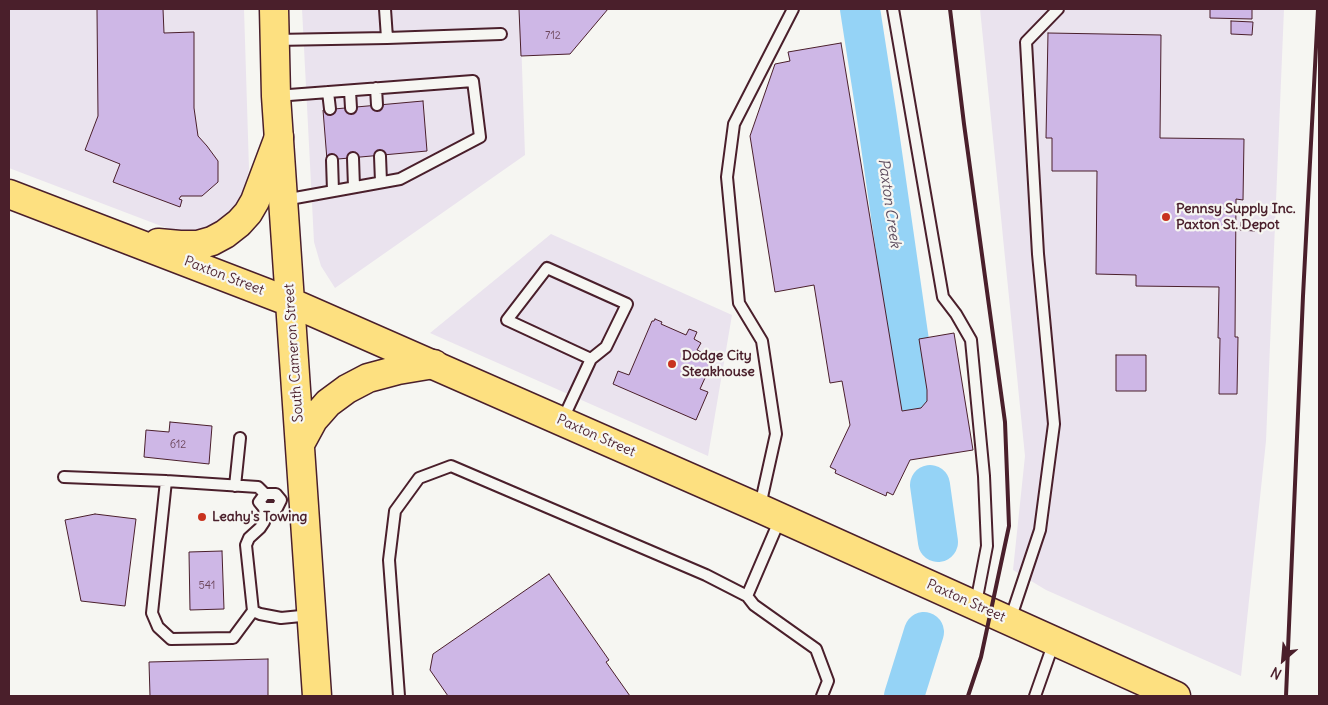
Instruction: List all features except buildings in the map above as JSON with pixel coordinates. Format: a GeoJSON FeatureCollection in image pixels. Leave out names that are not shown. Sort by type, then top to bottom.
{"type":"FeatureCollection","features":[{"type":"Feature","properties":{"kind":"main road","name":"South Cameron Street"},"geometry":{"type":"LineString","coordinates":[[274,9],[276,96],[300,444],[293,499],[312,615],[317,696]]}},
{"type":"Feature","properties":{"kind":"main road"},"geometry":{"type":"LineString","coordinates":[[114,234],[163,244],[198,245],[226,234],[248,213],[255,200],[279,137]]}},
{"type":"Feature","properties":{"kind":"main road","name":"Paxton Street"},"geometry":{"type":"LineString","coordinates":[[9,194],[290,302],[770,513],[1176,696]]}},
{"type":"Feature","properties":{"kind":"main road"},"geometry":{"type":"LineString","coordinates":[[300,444],[314,420],[328,403],[347,389],[368,378],[398,370],[434,364]]}},
{"type":"Feature","properties":{"kind":"lane"},"geometry":{"type":"LineString","coordinates":[[385,9],[387,38]]}},
{"type":"Feature","properties":{"kind":"lane"},"geometry":{"type":"LineString","coordinates":[[747,596],[770,513],[776,434],[762,340],[739,303],[727,177],[734,124],[793,9]]}},
{"type":"Feature","properties":{"kind":"lane"},"geometry":{"type":"LineString","coordinates":[[893,9],[943,297],[956,314],[971,340],[984,476],[987,546],[976,606]]}},
{"type":"Feature","properties":{"kind":"lane"},"geometry":{"type":"LineString","coordinates":[[1009,621],[1040,530],[1054,424],[1038,254],[1026,42],[1058,9]]}},
{"type":"Feature","properties":{"kind":"lane"},"geometry":{"type":"LineString","coordinates":[[274,40],[501,34]]}},
{"type":"Feature","properties":{"kind":"lane"},"geometry":{"type":"LineString","coordinates":[[276,96],[473,81],[480,138],[400,179],[283,200]]}},
{"type":"Feature","properties":{"kind":"lane"},"geometry":{"type":"LineString","coordinates":[[376,88],[377,105]]}},
{"type":"Feature","properties":{"kind":"lane"},"geometry":{"type":"LineString","coordinates":[[350,90],[351,108]]}},
{"type":"Feature","properties":{"kind":"lane"},"geometry":{"type":"LineString","coordinates":[[328,92],[330,109]]}},
{"type":"Feature","properties":{"kind":"lane"},"geometry":{"type":"LineString","coordinates":[[380,156],[381,182]]}},
{"type":"Feature","properties":{"kind":"lane"},"geometry":{"type":"LineString","coordinates":[[353,158],[354,186]]}},
{"type":"Feature","properties":{"kind":"lane"},"geometry":{"type":"LineString","coordinates":[[332,160],[333,191]]}},
{"type":"Feature","properties":{"kind":"lane"},"geometry":{"type":"LineString","coordinates":[[562,421],[592,359],[606,348],[627,304],[547,268],[507,320],[592,359]]}},
{"type":"Feature","properties":{"kind":"lane"},"geometry":{"type":"LineString","coordinates":[[235,486],[240,438]]}},
{"type":"Feature","properties":{"kind":"lane"},"geometry":{"type":"LineString","coordinates":[[399,696],[389,560],[395,511],[419,478],[451,466],[706,575],[747,596],[754,605],[816,649],[828,681],[822,696]]}},
{"type":"Feature","properties":{"kind":"lane"},"geometry":{"type":"LineString","coordinates":[[64,477],[258,487],[265,494],[276,494],[293,499]]}},
{"type":"Feature","properties":{"kind":"lane"},"geometry":{"type":"LineString","coordinates":[[166,481],[152,613],[158,627],[172,638],[233,638],[253,611],[246,545],[249,538],[264,522],[264,508],[259,502],[265,494]]}},
{"type":"Feature","properties":{"kind":"lane"},"geometry":{"type":"LineString","coordinates":[[264,508],[277,508],[293,499]]}},
{"type":"Feature","properties":{"kind":"lane"},"geometry":{"type":"LineString","coordinates":[[253,611],[281,618],[312,615]]}},
{"type":"Feature","properties":{"kind":"lane"},"geometry":{"type":"LineString","coordinates":[[1035,696],[1054,641]]}},
{"type":"Feature","properties":{"kind":"shaded area"},"geometry":{"type":"Polygon","coordinates":[[[9,9],[244,9],[249,169],[243,196],[232,213],[215,225],[194,232],[169,229],[9,168],[9,9]]]}},
{"type":"Feature","properties":{"kind":"shaded area"},"geometry":{"type":"Polygon","coordinates":[[[302,9],[520,9],[525,155],[335,288],[321,266],[314,242],[302,9]]]}},
{"type":"Feature","properties":{"kind":"shaded area"},"geometry":{"type":"Polygon","coordinates":[[[980,9],[1284,9],[1266,441],[1241,676],[1046,590],[1013,570],[1025,456],[980,9]]]}},
{"type":"Feature","properties":{"kind":"shaded area"},"geometry":{"type":"Polygon","coordinates":[[[551,234],[732,315],[708,456],[430,333],[551,234]]]}},
{"type":"Feature","properties":{"kind":"waterway","name":"Paxton Creek"},"geometry":{"type":"LineString","coordinates":[[860,9],[917,397]]}},
{"type":"Feature","properties":{"kind":"waterway","name":"Paxton Creek"},"geometry":{"type":"LineString","coordinates":[[930,485],[938,542]]}},
{"type":"Feature","properties":{"kind":"waterway","name":"Paxton Creek"},"geometry":{"type":"LineString","coordinates":[[904,696],[924,632]]}},
{"type":"Feature","properties":{"kind":"railway"},"geometry":{"type":"LineString","coordinates":[[950,9],[1005,422],[1009,526],[981,657],[968,696]]}},
{"type":"Feature","properties":{"kind":"railway"},"geometry":{"type":"LineString","coordinates":[[1286,696],[1303,296],[1318,9]]}},
{"type":"Feature","properties":{"kind":"place","name":"Pennsy Supply Inc. Paxton St. Depot"},"geometry":{"type":"Point","coordinates":[1166,217]}},
{"type":"Feature","properties":{"kind":"place","name":"Dodge City Steakhouse"},"geometry":{"type":"Point","coordinates":[672,364]}},
{"type":"Feature","properties":{"kind":"place","name":"Leahy's Towing"},"geometry":{"type":"Point","coordinates":[202,517]}}]}
